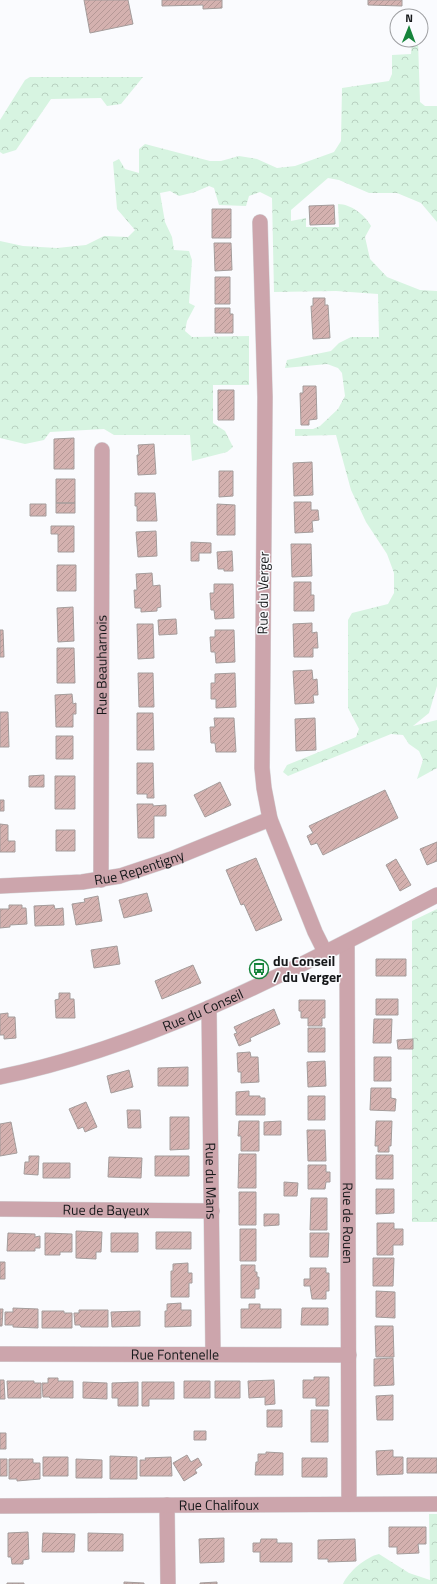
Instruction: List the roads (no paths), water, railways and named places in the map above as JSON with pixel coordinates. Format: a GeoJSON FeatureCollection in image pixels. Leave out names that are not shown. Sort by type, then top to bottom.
{"type":"FeatureCollection","features":[{"type":"Feature","properties":{"kind":"street","name":"Rue du Verger"},"geometry":{"type":"LineString","coordinates":[[260,222],[265,397],[262,768],[270,819],[315,932],[325,952]]}},
{"type":"Feature","properties":{"kind":"street","name":"Rue Beauharnois"},"geometry":{"type":"LineString","coordinates":[[101,880],[102,450]]}},
{"type":"Feature","properties":{"kind":"street","name":"Rue Repentigny"},"geometry":{"type":"LineString","coordinates":[[0,886],[101,880],[141,870],[270,819]]}},
{"type":"Feature","properties":{"kind":"street","name":"Rue du Conseil"},"geometry":{"type":"LineString","coordinates":[[0,1077],[72,1058],[166,1026],[209,1008],[347,942],[437,895]]}},
{"type":"Feature","properties":{"kind":"street","name":"Rue de Rouen"},"geometry":{"type":"LineString","coordinates":[[347,942],[349,1504]]}},
{"type":"Feature","properties":{"kind":"street","name":"Rue du Mans"},"geometry":{"type":"LineString","coordinates":[[209,1008],[213,1354]]}},
{"type":"Feature","properties":{"kind":"street","name":"Rue de Bayeux"},"geometry":{"type":"LineString","coordinates":[[0,1209],[212,1211]]}},
{"type":"Feature","properties":{"kind":"street","name":"Rue Fontenelle"},"geometry":{"type":"LineString","coordinates":[[0,1354],[349,1355]]}},
{"type":"Feature","properties":{"kind":"street","name":"Rue Chalifoux"},"geometry":{"type":"LineString","coordinates":[[0,1506],[437,1504]]}},
{"type":"Feature","properties":{"kind":"street"},"geometry":{"type":"LineString","coordinates":[[167,1505],[168,1584]]}},
{"type":"Feature","properties":{"kind":"place","name":"du Conseil / du Verger"},"geometry":{"type":"Point","coordinates":[259,969]}}]}
